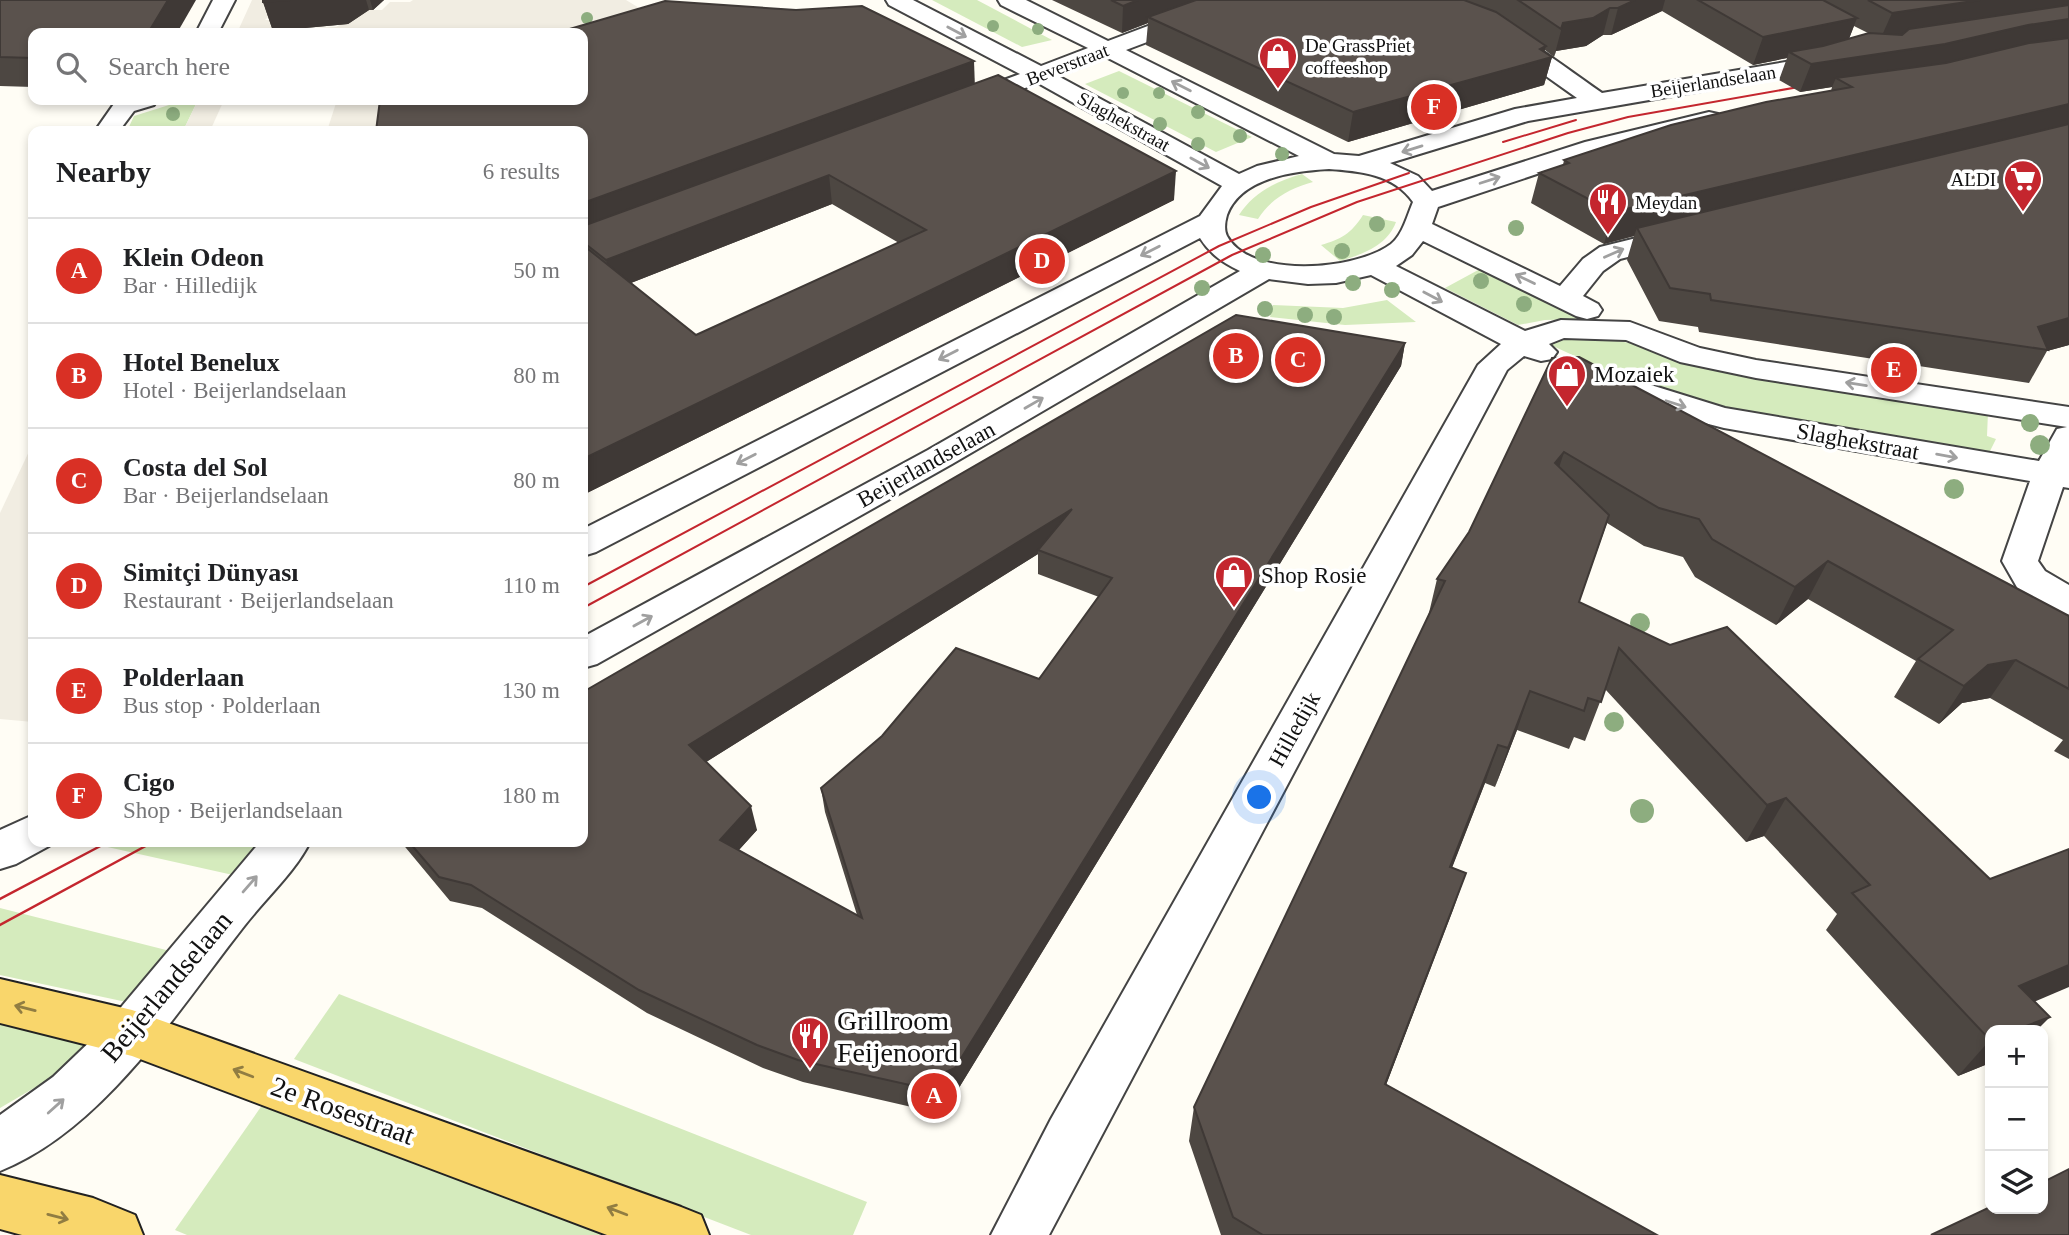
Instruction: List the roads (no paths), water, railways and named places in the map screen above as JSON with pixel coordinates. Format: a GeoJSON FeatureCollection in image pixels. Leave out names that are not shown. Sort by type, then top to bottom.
{"type":"FeatureCollection","features":[{"type":"Feature","properties":{"kind":"main road","name":"2e Rosestraat"},"geometry":{"type":"LineString","coordinates":[[0,1001],[132,1033],[681,1235]]}},
{"type":"Feature","properties":{"kind":"main road"},"geometry":{"type":"LineString","coordinates":[[0,1202],[93,1226],[115,1235]]}},
{"type":"Feature","properties":{"kind":"street"},"geometry":{"type":"LineString","coordinates":[[210,28],[224,0]]}},
{"type":"Feature","properties":{"kind":"street","name":"Slaghekstraat"},"geometry":{"type":"LineString","coordinates":[[897,0],[1240,185]]}},
{"type":"Feature","properties":{"kind":"street"},"geometry":{"type":"LineString","coordinates":[[1009,0],[1329,161]]}},
{"type":"Feature","properties":{"kind":"street","name":"Beverstraat"},"geometry":{"type":"LineString","coordinates":[[948,109],[1237,0]]}},
{"type":"Feature","properties":{"kind":"street"},"geometry":{"type":"LineString","coordinates":[[1405,1],[1499,32],[1597,101]]}},
{"type":"Feature","properties":{"kind":"street"},"geometry":{"type":"LineString","coordinates":[[1517,45],[1552,40]]}},
{"type":"Feature","properties":{"kind":"street","name":"Beijerlandselaan"},"geometry":{"type":"LineString","coordinates":[[1361,164],[1524,114],[1811,65],[1850,54]]}},
{"type":"Feature","properties":{"kind":"street"},"geometry":{"type":"LineString","coordinates":[[112,126],[133,105]]}},
{"type":"Feature","properties":{"kind":"street","name":"Beijerlandselaan"},"geometry":{"type":"LineString","coordinates":[[1421,214],[1594,147],[1659,129],[1731,115]]}},
{"type":"Feature","properties":{"kind":"street"},"geometry":{"type":"LineString","coordinates":[[588,541],[1211,221],[1225,196],[1240,185],[1279,167],[1329,161],[1361,164],[1385,171],[1410,183],[1421,192],[1421,214],[1401,250],[1373,265],[1323,274],[1290,274],[1246,263],[1219,246],[1213,237],[1211,221]]}},
{"type":"Feature","properties":{"kind":"street"},"geometry":{"type":"LineString","coordinates":[[1421,214],[1565,299],[1630,331],[1691,355],[1756,369],[2069,417]]}},
{"type":"Feature","properties":{"kind":"street"},"geometry":{"type":"LineString","coordinates":[[1565,299],[1593,265],[1610,253],[1708,229]]}},
{"type":"Feature","properties":{"kind":"street","name":"Slaghekstraat"},"geometry":{"type":"LineString","coordinates":[[1373,265],[1521,343],[1575,367],[1630,389],[1724,418],[2059,475]]}},
{"type":"Feature","properties":{"kind":"street","name":"Beijerlandselaan"},"geometry":{"type":"LineString","coordinates":[[588,651],[940,457],[1265,269]]}},
{"type":"Feature","properties":{"kind":"street"},"geometry":{"type":"LineString","coordinates":[[1521,343],[1561,329],[1630,331]]}},
{"type":"Feature","properties":{"kind":"street","name":"Hilledijk"},"geometry":{"type":"LineString","coordinates":[[1019,1235],[1070,1137],[1494,365],[1521,343]]}},
{"type":"Feature","properties":{"kind":"street"},"geometry":{"type":"LineString","coordinates":[[2069,436],[2059,475],[2020,561],[2031,580],[2069,602]]}},
{"type":"Feature","properties":{"kind":"street"},"geometry":{"type":"LineString","coordinates":[[0,851],[28,836]]}},
{"type":"Feature","properties":{"kind":"street","name":"Beijerlandselaan"},"geometry":{"type":"LineString","coordinates":[[0,1145],[40,1121],[105,1062],[183,970],[202,941],[284,847]]}},
{"type":"Feature","properties":{"kind":"tram line"},"geometry":{"type":"LineString","coordinates":[[588,605],[1232,255],[1357,202],[1568,133],[1628,117],[1810,85]]}},
{"type":"Feature","properties":{"kind":"tram line"},"geometry":{"type":"LineString","coordinates":[[1503,142],[1576,120]]}},
{"type":"Feature","properties":{"kind":"tram line"},"geometry":{"type":"LineString","coordinates":[[588,584],[1219,246],[1311,207],[1409,173]]}},
{"type":"Feature","properties":{"kind":"tram line"},"geometry":{"type":"LineString","coordinates":[[0,899],[99,847]]}},
{"type":"Feature","properties":{"kind":"tram line"},"geometry":{"type":"LineString","coordinates":[[0,925],[144,847]]}},
{"type":"Feature","properties":{"kind":"place","name":"De GrassPriet coffeeshop"},"geometry":{"type":"Point","coordinates":[1278,90]}},
{"type":"Feature","properties":{"kind":"place","name":"Cigo"},"geometry":{"type":"Point","coordinates":[1434,107]}},
{"type":"Feature","properties":{"kind":"place","name":"ALDI"},"geometry":{"type":"Point","coordinates":[2023,213]}},
{"type":"Feature","properties":{"kind":"place","name":"Meydan"},"geometry":{"type":"Point","coordinates":[1608,236]}},
{"type":"Feature","properties":{"kind":"place","name":"Simitçi Dünyası"},"geometry":{"type":"Point","coordinates":[1042,261]}},
{"type":"Feature","properties":{"kind":"place","name":"Hotel Benelux"},"geometry":{"type":"Point","coordinates":[1236,356]}},
{"type":"Feature","properties":{"kind":"place","name":"Costa del Sol"},"geometry":{"type":"Point","coordinates":[1298,360]}},
{"type":"Feature","properties":{"kind":"place","name":"Polderlaan"},"geometry":{"type":"Point","coordinates":[1894,370]}},
{"type":"Feature","properties":{"kind":"place","name":"Mozaiek"},"geometry":{"type":"Point","coordinates":[1567,408]}},
{"type":"Feature","properties":{"kind":"place","name":"Shop Rosie"},"geometry":{"type":"Point","coordinates":[1234,609]}},
{"type":"Feature","properties":{"kind":"place","name":"Grillroom Feijenoord"},"geometry":{"type":"Point","coordinates":[810,1070]}},
{"type":"Feature","properties":{"kind":"place","name":"Klein Odeon"},"geometry":{"type":"Point","coordinates":[934,1096]}}]}
